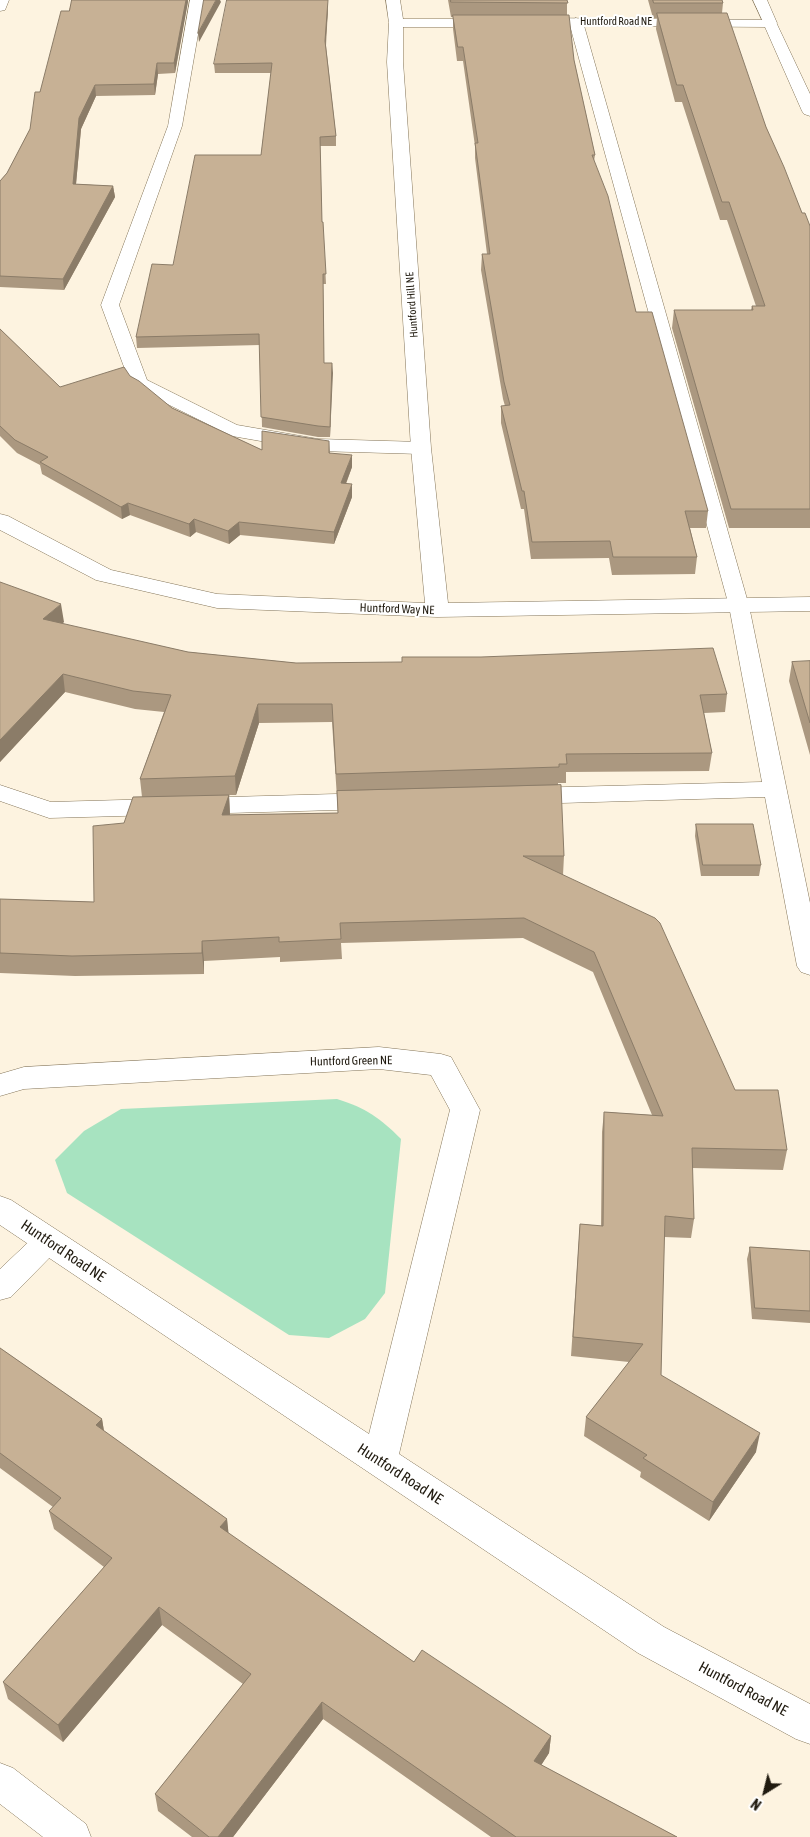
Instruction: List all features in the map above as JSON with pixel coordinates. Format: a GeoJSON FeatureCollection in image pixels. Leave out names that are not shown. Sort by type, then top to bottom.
{"type":"FeatureCollection","features":[{"type":"Feature","properties":{"kind":"street"},"geometry":{"type":"LineString","coordinates":[[0,7],[2,0]]}},
{"type":"Feature","properties":{"kind":"street","name":"Huntford Hill NE"},"geometry":{"type":"LineString","coordinates":[[393,0],[396,23],[395,62],[422,448],[437,610]]}},
{"type":"Feature","properties":{"kind":"street","name":"Huntford Road NE"},"geometry":{"type":"LineString","coordinates":[[396,23],[770,23]]}},
{"type":"Feature","properties":{"kind":"street"},"geometry":{"type":"LineString","coordinates":[[770,23],[810,111]]}},
{"type":"Feature","properties":{"kind":"street","name":"Huntford Way NE"},"geometry":{"type":"LineString","coordinates":[[0,521],[104,575],[217,601],[437,610],[810,604]]}},
{"type":"Feature","properties":{"kind":"street","name":"Huntford Green NE"},"geometry":{"type":"LineString","coordinates":[[0,1085],[24,1078],[379,1058],[441,1064],[465,1110],[380,1461]]}},
{"type":"Feature","properties":{"kind":"street","name":"Huntford Road NE"},"geometry":{"type":"LineString","coordinates":[[0,1209],[651,1640],[810,1724]]}},
{"type":"Feature","properties":{"kind":"lane"},"geometry":{"type":"LineString","coordinates":[[197,0],[175,126],[110,305],[139,383],[232,430],[318,445],[422,448]]}},
{"type":"Feature","properties":{"kind":"lane"},"geometry":{"type":"LineString","coordinates":[[760,0],[770,23]]}},
{"type":"Feature","properties":{"kind":"lane"},"geometry":{"type":"LineString","coordinates":[[576,22],[739,606],[810,966]]}},
{"type":"Feature","properties":{"kind":"lane"},"geometry":{"type":"LineString","coordinates":[[506,797],[774,789]]}},
{"type":"Feature","properties":{"kind":"lane"},"geometry":{"type":"LineString","coordinates":[[0,793],[48,810],[396,800]]}},
{"type":"Feature","properties":{"kind":"lane"},"geometry":{"type":"LineString","coordinates":[[0,1288],[48,1241]]}},
{"type":"Feature","properties":{"kind":"lane"},"geometry":{"type":"LineString","coordinates":[[0,1781],[73,1837]]}},
{"type":"Feature","properties":{"kind":"green space"},"geometry":{"type":"Polygon","coordinates":[[[337,1099],[372,1114],[401,1139],[385,1293],[365,1319],[329,1338],[289,1335],[67,1193],[55,1160],[84,1131],[121,1109],[337,1099]]]}},
{"type":"Feature","properties":{"kind":"building"},"geometry":{"type":"Polygon","coordinates":[[[72,0],[186,0],[174,63],[157,63],[154,84],[95,85],[79,118],[73,184],[113,186],[63,279],[0,276],[0,181],[7,173],[30,129],[35,92],[40,92],[61,11],[69,11],[72,0]]]}},
{"type":"Feature","properties":{"kind":"building"},"geometry":{"type":"Polygon","coordinates":[[[204,0],[216,0],[198,33],[204,0]]]}},
{"type":"Feature","properties":{"kind":"building"},"geometry":{"type":"Polygon","coordinates":[[[227,0],[328,0],[325,41],[336,136],[320,137],[322,222],[326,274],[323,274],[324,363],[332,363],[330,427],[261,417],[259,334],[136,337],[152,264],[173,265],[195,155],[261,155],[272,63],[214,64],[227,0]]]}},
{"type":"Feature","properties":{"kind":"building"},"geometry":{"type":"Polygon","coordinates":[[[451,0],[567,0],[568,3],[451,2],[451,0]]]}},
{"type":"Feature","properties":{"kind":"building"},"geometry":{"type":"Polygon","coordinates":[[[653,0],[722,0],[723,3],[654,3],[653,0]]]}},
{"type":"Feature","properties":{"kind":"building"},"geometry":{"type":"Polygon","coordinates":[[[657,13],[727,13],[766,127],[802,213],[805,213],[810,226],[810,509],[731,509],[674,310],[753,310],[752,306],[765,306],[729,202],[722,202],[683,85],[677,85],[657,13]]]}},
{"type":"Feature","properties":{"kind":"building"},"geometry":{"type":"Polygon","coordinates":[[[453,15],[569,15],[574,60],[595,155],[592,155],[608,196],[636,312],[652,312],[708,511],[685,511],[697,557],[613,557],[610,541],[532,542],[524,491],[522,491],[501,406],[510,405],[504,382],[482,254],[490,254],[475,143],[478,143],[463,47],[458,47],[453,15]]]}},
{"type":"Feature","properties":{"kind":"building"},"geometry":{"type":"Polygon","coordinates":[[[0,329],[60,387],[124,367],[130,376],[172,408],[262,450],[262,431],[329,441],[329,453],[352,455],[341,483],[352,484],[334,532],[239,522],[228,531],[194,519],[189,524],[128,503],[121,507],[40,462],[48,457],[15,440],[0,426],[0,329]]]}},
{"type":"Feature","properties":{"kind":"building"},"geometry":{"type":"Polygon","coordinates":[[[0,582],[61,604],[43,619],[188,652],[296,663],[402,662],[402,657],[481,657],[713,648],[727,694],[700,695],[712,753],[566,754],[567,764],[559,764],[559,767],[336,774],[332,704],[258,704],[235,776],[140,779],[171,695],[133,691],[63,674],[0,740],[0,582]]]}},
{"type":"Feature","properties":{"kind":"building"},"geometry":{"type":"Polygon","coordinates":[[[810,661],[810,723],[792,662],[810,661]]]}},
{"type":"Feature","properties":{"kind":"building"},"geometry":{"type":"Polygon","coordinates":[[[561,785],[564,856],[523,856],[655,918],[660,923],[735,1090],[778,1090],[787,1150],[692,1148],[694,1219],[665,1216],[661,1375],[760,1433],[713,1502],[643,1458],[647,1455],[586,1417],[643,1344],[573,1337],[580,1224],[603,1226],[604,1112],[663,1116],[594,952],[524,918],[340,923],[341,939],[279,942],[279,937],[202,941],[202,953],[72,956],[0,953],[0,899],[94,902],[93,826],[124,823],[133,797],[229,795],[222,815],[338,813],[337,791],[561,785]]]}},
{"type":"Feature","properties":{"kind":"building"},"geometry":{"type":"Polygon","coordinates":[[[696,824],[753,824],[761,865],[703,865],[696,824]]]}},
{"type":"Feature","properties":{"kind":"building"},"geometry":{"type":"Polygon","coordinates":[[[750,1247],[810,1251],[810,1311],[755,1308],[750,1247]]]}},
{"type":"Feature","properties":{"kind":"building"},"geometry":{"type":"Polygon","coordinates":[[[0,1348],[102,1419],[96,1425],[227,1519],[220,1527],[414,1662],[422,1650],[551,1736],[534,1761],[677,1837],[516,1837],[322,1702],[218,1837],[209,1837],[155,1794],[251,1674],[159,1607],[58,1725],[3,1682],[112,1558],[49,1511],[61,1498],[0,1453],[0,1348]]]}}]}
